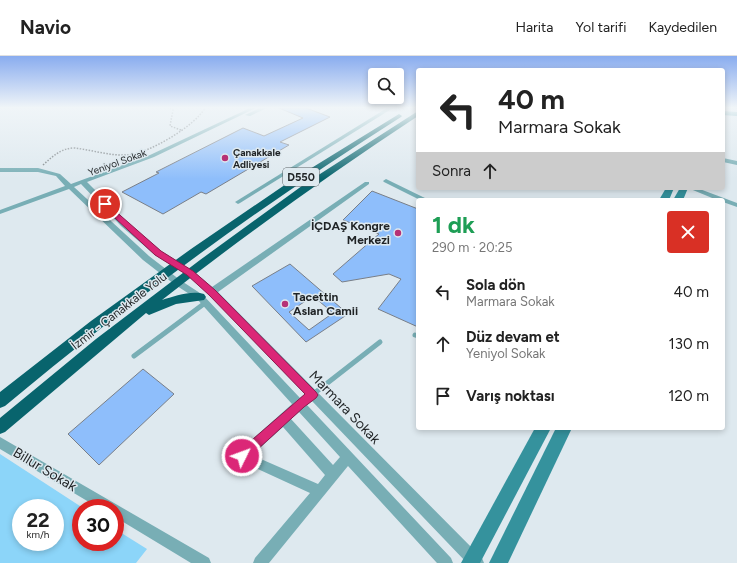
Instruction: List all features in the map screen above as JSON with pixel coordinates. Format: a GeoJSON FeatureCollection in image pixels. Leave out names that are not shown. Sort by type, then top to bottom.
{"type":"FeatureCollection","features":[{"type":"Feature","properties":{"kind":"highway","name":"İzmir - Çanakkale Yolu"},"geometry":{"type":"LineString","coordinates":[[0,401],[164,273],[265,202],[332,157],[373,132]]}},
{"type":"Feature","properties":{"kind":"highway","name":"İzmir - Çanakkale Yolu"},"geometry":{"type":"LineString","coordinates":[[0,427],[133,316],[177,282],[354,154],[389,132]]}},
{"type":"Feature","properties":{"kind":"highway"},"geometry":{"type":"LineString","coordinates":[[133,316],[175,300],[202,300]]}},
{"type":"Feature","properties":{"kind":"street","name":"Yeniyol Sokak"},"geometry":{"type":"LineString","coordinates":[[84,183],[152,156],[203,132]]}},
{"type":"Feature","properties":{"kind":"street","name":"Yeniyol Sokak"},"geometry":{"type":"LineString","coordinates":[[0,212],[69,187],[154,160],[214,132]]}},
{"type":"Feature","properties":{"kind":"street"},"geometry":{"type":"LineString","coordinates":[[238,202],[352,132]]}},
{"type":"Feature","properties":{"kind":"street"},"geometry":{"type":"LineString","coordinates":[[725,160],[737,163]]}},
{"type":"Feature","properties":{"kind":"street"},"geometry":{"type":"LineString","coordinates":[[0,170],[38,170],[58,175],[69,187],[164,273],[202,300],[446,563]]}},
{"type":"Feature","properties":{"kind":"street"},"geometry":{"type":"LineString","coordinates":[[386,181],[421,198]]}},
{"type":"Feature","properties":{"kind":"street","name":"Yeniyol Sokak"},"geometry":{"type":"LineString","coordinates":[[84,183],[124,224],[145,242],[158,253],[190,273]]}},
{"type":"Feature","properties":{"kind":"street"},"geometry":{"type":"LineString","coordinates":[[212,292],[367,183]]}},
{"type":"Feature","properties":{"kind":"street"},"geometry":{"type":"LineString","coordinates":[[696,190],[718,198]]}},
{"type":"Feature","properties":{"kind":"street"},"geometry":{"type":"LineString","coordinates":[[725,201],[737,205]]}},
{"type":"Feature","properties":{"kind":"street"},"geometry":{"type":"LineString","coordinates":[[134,246],[145,242]]}},
{"type":"Feature","properties":{"kind":"street","name":"Marmara Sokak"},"geometry":{"type":"LineString","coordinates":[[190,273],[212,292],[473,562]]}},
{"type":"Feature","properties":{"kind":"street"},"geometry":{"type":"LineString","coordinates":[[312,395],[242,456],[320,491]]}},
{"type":"Feature","properties":{"kind":"street"},"geometry":{"type":"LineString","coordinates":[[283,419],[333,474]]}},
{"type":"Feature","properties":{"kind":"street"},"geometry":{"type":"LineString","coordinates":[[473,562],[542,430]]}},
{"type":"Feature","properties":{"kind":"street"},"geometry":{"type":"LineString","coordinates":[[498,563],[563,430]]}},
{"type":"Feature","properties":{"kind":"street","name":"Billur Sokak"},"geometry":{"type":"LineString","coordinates":[[0,443],[96,499]]}},
{"type":"Feature","properties":{"kind":"street"},"geometry":{"type":"LineString","coordinates":[[260,563],[347,458]]}},
{"type":"Feature","properties":{"kind":"street"},"geometry":{"type":"LineString","coordinates":[[124,515],[204,563]]}},
{"type":"Feature","properties":{"kind":"lane"},"geometry":{"type":"LineString","coordinates":[[134,356],[202,300]]}},
{"type":"Feature","properties":{"kind":"lane"},"geometry":{"type":"LineString","coordinates":[[312,395],[380,342]]}},
{"type":"Feature","properties":{"kind":"path"},"geometry":{"type":"LineString","coordinates":[[38,170],[60,150],[73,146],[101,153],[127,155],[162,142],[178,132]]}},
{"type":"Feature","properties":{"kind":"shaded area"},"geometry":{"type":"Polygon","coordinates":[[[0,454],[72,501],[72,551],[124,551],[124,535],[147,549],[136,563],[0,563],[0,454]]]}},
{"type":"Feature","properties":{"kind":"building","name":"Çanakkale Adliyesi"},"geometry":{"type":"Polygon","coordinates":[[[236,132],[253,132],[264,136],[273,132],[301,132],[280,142],[289,145],[206,194],[201,192],[163,214],[122,192],[159,173],[156,172],[236,132]]]}},
{"type":"Feature","properties":{"kind":"building"},"geometry":{"type":"Polygon","coordinates":[[[372,191],[416,208],[416,326],[378,309],[401,279],[389,274],[342,282],[333,274],[379,234],[343,220],[372,191]]]}},
{"type":"Feature","properties":{"kind":"building","name":"Tacettin Aslan Camii"},"geometry":{"type":"Polygon","coordinates":[[[290,264],[348,314],[306,342],[252,286],[290,264]],[[313,296],[289,312],[309,330],[333,313],[313,296]]]}},
{"type":"Feature","properties":{"kind":"building"},"geometry":{"type":"Polygon","coordinates":[[[143,369],[174,394],[99,465],[68,434],[143,369]]]}},
{"type":"Feature","properties":{"kind":"place","name":"Çanakkale Adliyesi"},"geometry":{"type":"Point","coordinates":[225,158]}},
{"type":"Feature","properties":{"kind":"place","name":"İÇDAŞ Kongre Merkezi"},"geometry":{"type":"Point","coordinates":[398,233]}},
{"type":"Feature","properties":{"kind":"place","name":"Tacettin Aslan Camii"},"geometry":{"type":"Point","coordinates":[285,304]}},
{"type":"Feature","properties":{"kind":"route"},"geometry":{"type":"LineString","coordinates":[[105,204],[124,224],[158,253],[190,273],[212,292],[312,395],[242,456]]}}]}
